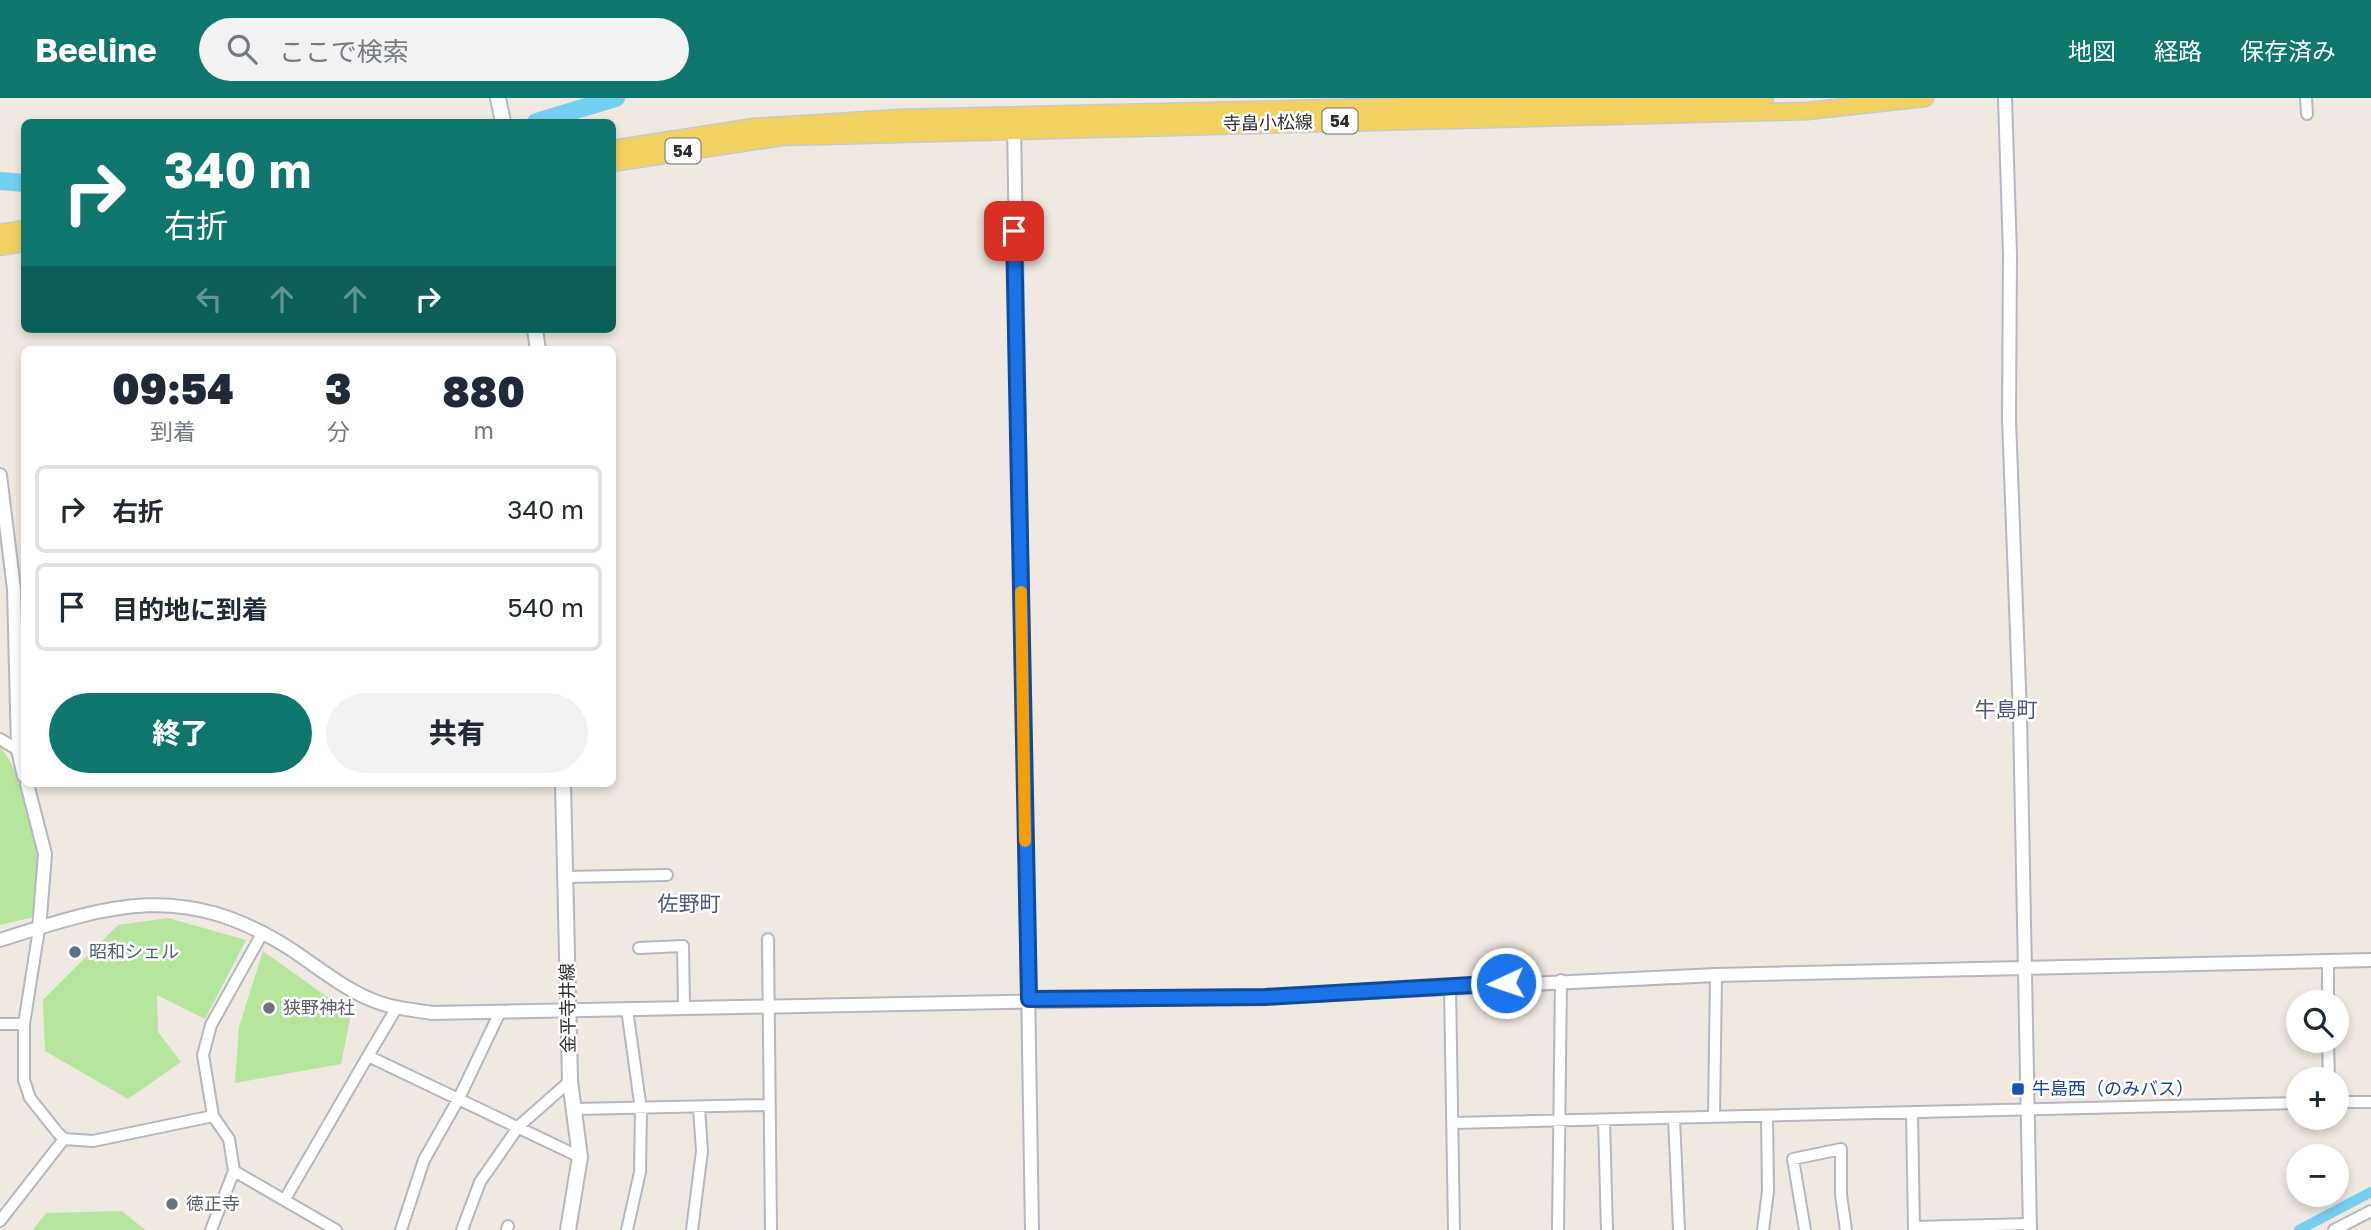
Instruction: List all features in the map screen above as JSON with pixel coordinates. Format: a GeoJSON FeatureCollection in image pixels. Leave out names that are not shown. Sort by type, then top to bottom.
{"type":"FeatureCollection","features":[{"type":"Feature","properties":{"kind":"main road","name":"寺畠小松線"},"geometry":{"type":"LineString","coordinates":[[616,162],[782,137],[1014,123],[1765,98]]}},
{"type":"Feature","properties":{"kind":"main road","name":"寺畠小松線"},"geometry":{"type":"LineString","coordinates":[[616,148],[789,124],[1807,111],[1925,98]]}},
{"type":"Feature","properties":{"kind":"main road"},"geometry":{"type":"LineString","coordinates":[[499,101],[502,119]]}},
{"type":"Feature","properties":{"kind":"main road"},"geometry":{"type":"LineString","coordinates":[[0,233],[21,230]]}},
{"type":"Feature","properties":{"kind":"main road"},"geometry":{"type":"LineString","coordinates":[[0,247],[21,244]]}},
{"type":"Feature","properties":{"kind":"main road","name":"金平寺井線"},"geometry":{"type":"LineString","coordinates":[[564,787],[570,1081],[576,1109],[580,1157],[568,1230]]}},
{"type":"Feature","properties":{"kind":"street"},"geometry":{"type":"LineString","coordinates":[[1912,1112],[1915,1229],[2029,1227],[2026,967],[2009,419],[2010,254],[2005,98]]}},
{"type":"Feature","properties":{"kind":"street"},"geometry":{"type":"LineString","coordinates":[[2306,98],[2307,114]]}},
{"type":"Feature","properties":{"kind":"street"},"geometry":{"type":"LineString","coordinates":[[1014,123],[1014,272],[1032,1230]]}},
{"type":"Feature","properties":{"kind":"street"},"geometry":{"type":"LineString","coordinates":[[0,475],[14,589],[18,750],[21,763]]}},
{"type":"Feature","properties":{"kind":"street"},"geometry":{"type":"LineString","coordinates":[[0,739],[18,750]]}},
{"type":"Feature","properties":{"kind":"street"},"geometry":{"type":"LineString","coordinates":[[28,787],[45,854],[39,929],[24,1024],[24,1080],[30,1098],[64,1139],[93,1141],[213,1116]]}},
{"type":"Feature","properties":{"kind":"street"},"geometry":{"type":"LineString","coordinates":[[566,877],[667,875]]}},
{"type":"Feature","properties":{"kind":"street"},"geometry":{"type":"LineString","coordinates":[[0,940],[113,909],[155,903],[201,908],[226,915],[263,932],[365,996],[397,1007],[432,1013],[1029,999],[1265,997],[1561,980],[2371,960]]}},
{"type":"Feature","properties":{"kind":"street"},"geometry":{"type":"LineString","coordinates":[[211,1230],[234,1171],[229,1139],[213,1116],[203,1055],[211,1025],[263,932]]}},
{"type":"Feature","properties":{"kind":"street"},"geometry":{"type":"LineString","coordinates":[[768,939],[771,1230]]}},
{"type":"Feature","properties":{"kind":"street"},"geometry":{"type":"LineString","coordinates":[[639,947],[683,946],[684,1007]]}},
{"type":"Feature","properties":{"kind":"street"},"geometry":{"type":"LineString","coordinates":[[2328,961],[2328,990]]}},
{"type":"Feature","properties":{"kind":"street"},"geometry":{"type":"LineString","coordinates":[[1714,1117],[1716,975]]}},
{"type":"Feature","properties":{"kind":"street"},"geometry":{"type":"LineString","coordinates":[[1558,1230],[1561,980]]}},
{"type":"Feature","properties":{"kind":"street"},"geometry":{"type":"LineString","coordinates":[[1451,986],[1454,1230]]}},
{"type":"Feature","properties":{"kind":"street"},"geometry":{"type":"LineString","coordinates":[[285,1199],[397,1007]]}},
{"type":"Feature","properties":{"kind":"street"},"geometry":{"type":"LineString","coordinates":[[627,1009],[641,1110],[640,1172],[627,1230]]}},
{"type":"Feature","properties":{"kind":"street"},"geometry":{"type":"LineString","coordinates":[[401,1230],[424,1160],[459,1098],[500,1012]]}},
{"type":"Feature","properties":{"kind":"street"},"geometry":{"type":"LineString","coordinates":[[0,1024],[24,1024]]}},
{"type":"Feature","properties":{"kind":"street"},"geometry":{"type":"LineString","coordinates":[[368,1056],[580,1157]]}},
{"type":"Feature","properties":{"kind":"street"},"geometry":{"type":"LineString","coordinates":[[462,1230],[480,1182],[519,1126],[570,1081]]}},
{"type":"Feature","properties":{"kind":"street"},"geometry":{"type":"LineString","coordinates":[[2349,1102],[2371,1102]]}},
{"type":"Feature","properties":{"kind":"street"},"geometry":{"type":"LineString","coordinates":[[1453,1123],[2286,1103]]}},
{"type":"Feature","properties":{"kind":"street"},"geometry":{"type":"LineString","coordinates":[[576,1109],[641,1110],[769,1105]]}},
{"type":"Feature","properties":{"kind":"street"},"geometry":{"type":"LineString","coordinates":[[692,1230],[702,1151],[699,1108]]}},
{"type":"Feature","properties":{"kind":"street"},"geometry":{"type":"LineString","coordinates":[[1763,1230],[1768,1191],[1767,1116]]}},
{"type":"Feature","properties":{"kind":"street"},"geometry":{"type":"LineString","coordinates":[[1674,1118],[1679,1230]]}},
{"type":"Feature","properties":{"kind":"street"},"geometry":{"type":"LineString","coordinates":[[1604,1121],[1607,1230]]}},
{"type":"Feature","properties":{"kind":"street"},"geometry":{"type":"LineString","coordinates":[[0,1221],[64,1139]]}},
{"type":"Feature","properties":{"kind":"street"},"geometry":{"type":"LineString","coordinates":[[1805,1230],[1793,1159],[1841,1149],[1841,1195],[1846,1230]]}},
{"type":"Feature","properties":{"kind":"street"},"geometry":{"type":"LineString","coordinates":[[234,1171],[336,1230]]}},
{"type":"Feature","properties":{"kind":"street"},"geometry":{"type":"LineString","coordinates":[[2334,1230],[2371,1211]]}},
{"type":"Feature","properties":{"kind":"green space"},"geometry":{"type":"Polygon","coordinates":[[[0,747],[20,784],[35,836],[39,862],[34,917],[0,925],[0,747]]]}},
{"type":"Feature","properties":{"kind":"green space"},"geometry":{"type":"Polygon","coordinates":[[[168,918],[246,940],[205,1019],[157,995],[158,1032],[181,1062],[128,1099],[45,1051],[43,1000],[118,925],[168,918]]]}},
{"type":"Feature","properties":{"kind":"green space"},"geometry":{"type":"Polygon","coordinates":[[[263,951],[351,1014],[341,1064],[235,1083],[239,1027],[263,951]]]}},
{"type":"Feature","properties":{"kind":"green space"},"geometry":{"type":"Polygon","coordinates":[[[122,1211],[145,1230],[33,1230],[46,1213],[122,1211]]]}},
{"type":"Feature","properties":{"kind":"waterway"},"geometry":{"type":"LineString","coordinates":[[546,119],[616,98]]}},
{"type":"Feature","properties":{"kind":"waterway"},"geometry":{"type":"LineString","coordinates":[[0,181],[21,183]]}},
{"type":"Feature","properties":{"kind":"waterway"},"geometry":{"type":"LineString","coordinates":[[2299,1230],[2371,1192]]}},
{"type":"Feature","properties":{"kind":"slow traffic"},"geometry":{"type":"LineString","coordinates":[[1021,592],[1025,841]]}},
{"type":"Feature","properties":{"kind":"place","name":"昭和シェル"},"geometry":{"type":"Point","coordinates":[75,952]}},
{"type":"Feature","properties":{"kind":"place","name":"狭野神社"},"geometry":{"type":"Point","coordinates":[269,1008]}},
{"type":"Feature","properties":{"kind":"place","name":"牛島西（のみバス）"},"geometry":{"type":"Point","coordinates":[2018,1089]}},
{"type":"Feature","properties":{"kind":"place","name":"徳正寺"},"geometry":{"type":"Point","coordinates":[172,1204]}},
{"type":"Feature","properties":{"kind":"district","name":"牛島町"},"geometry":{"type":"Point","coordinates":[2006,710]}},
{"type":"Feature","properties":{"kind":"district","name":"佐野町"},"geometry":{"type":"Point","coordinates":[689,904]}},
{"type":"Feature","properties":{"kind":"route"},"geometry":{"type":"LineString","coordinates":[[1014,231],[1029,999],[1265,997],[1506,983]]}}]}
